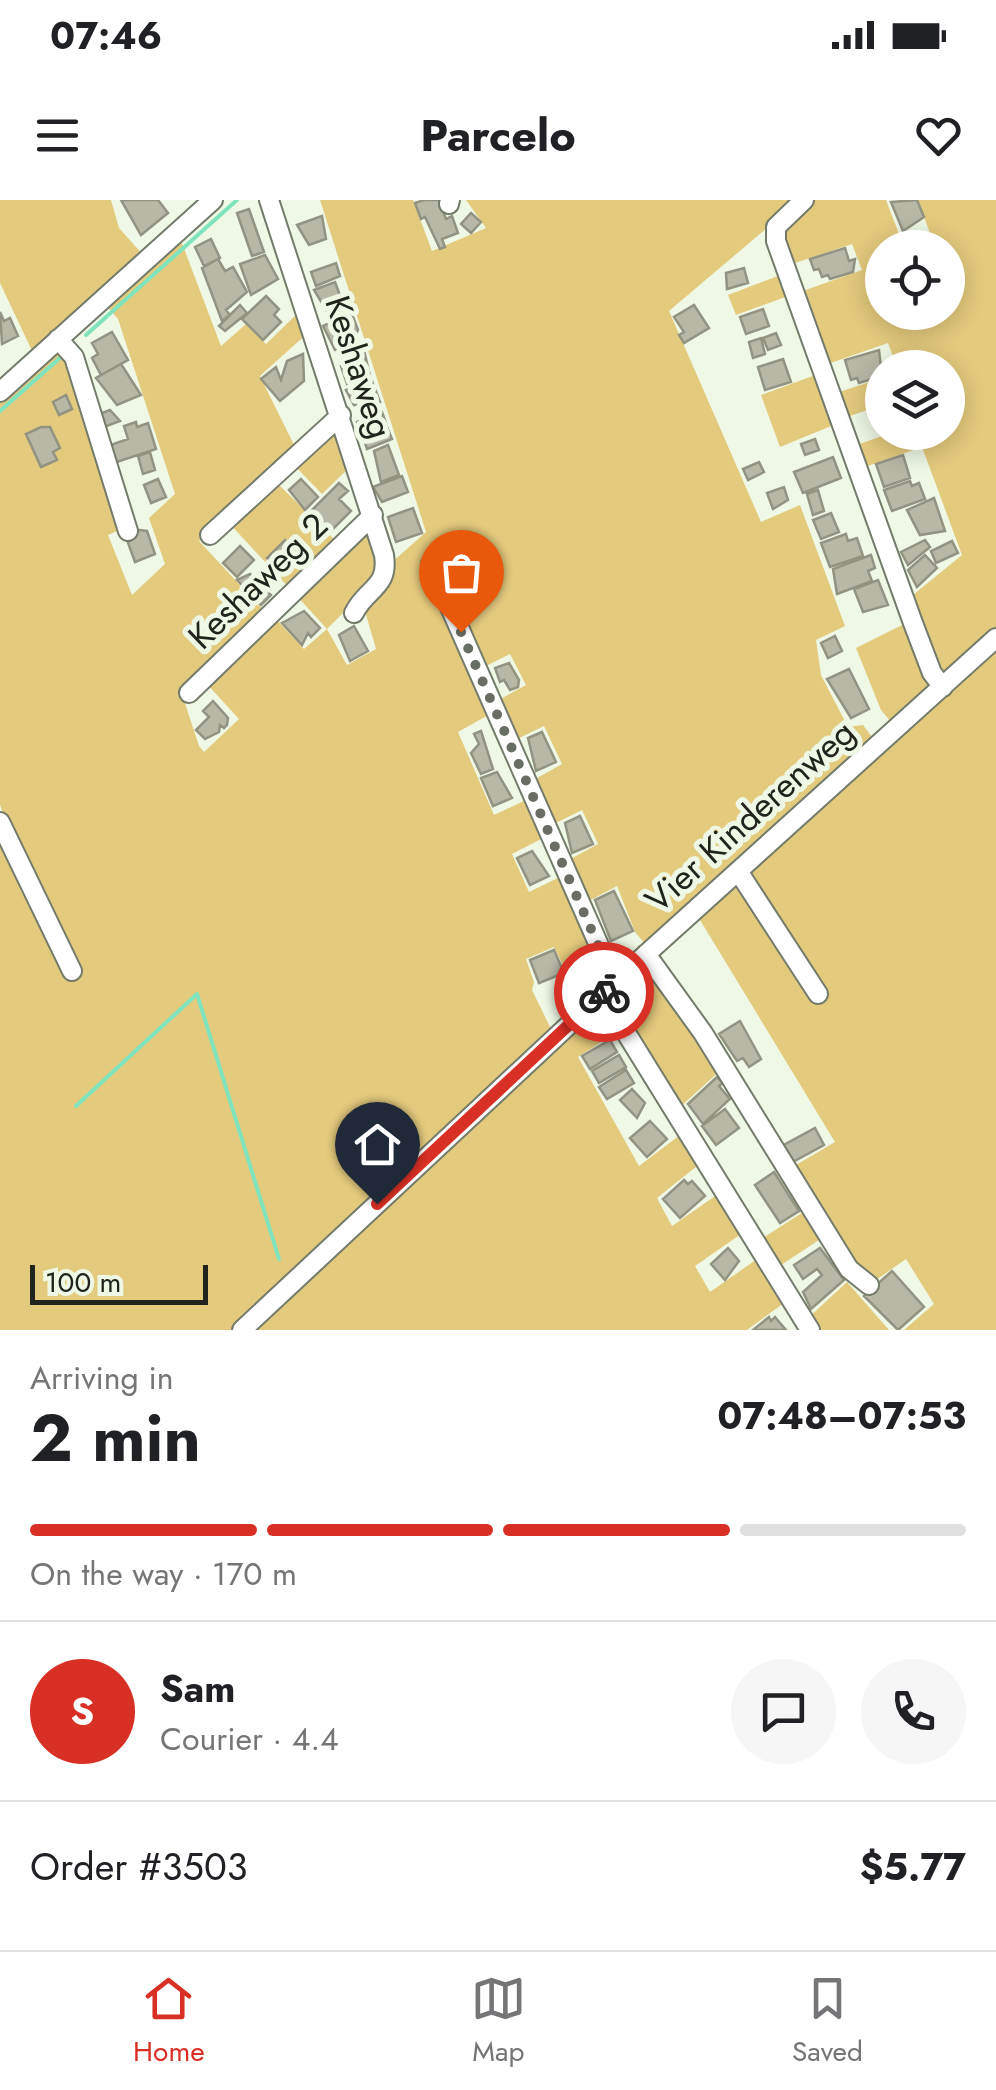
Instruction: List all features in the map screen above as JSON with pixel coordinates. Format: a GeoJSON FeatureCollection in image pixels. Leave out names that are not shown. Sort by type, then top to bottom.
{"type":"FeatureCollection","features":[{"type":"Feature","properties":{"kind":"street","name":"Keshaweg"},"geometry":{"type":"LineString","coordinates":[[269,200],[384,555],[386,572],[382,580],[360,600],[354,612]]}},
{"type":"Feature","properties":{"kind":"street"},"geometry":{"type":"LineString","coordinates":[[804,200],[776,227],[776,241],[913,623],[932,673],[944,686]]}},
{"type":"Feature","properties":{"kind":"street"},"geometry":{"type":"LineString","coordinates":[[0,392],[211,201]]}},
{"type":"Feature","properties":{"kind":"street"},"geometry":{"type":"LineString","coordinates":[[58,340],[74,358],[128,531]]}},
{"type":"Feature","properties":{"kind":"street"},"geometry":{"type":"LineString","coordinates":[[210,534],[341,415]]}},
{"type":"Feature","properties":{"kind":"street","name":"Keshaweg 2"},"geometry":{"type":"LineString","coordinates":[[189,693],[372,515]]}},
{"type":"Feature","properties":{"kind":"street"},"geometry":{"type":"LineString","coordinates":[[431,564],[608,968],[618,979]]}},
{"type":"Feature","properties":{"kind":"street","name":"Vier Kinderenweg"},"geometry":{"type":"LineString","coordinates":[[242,1330],[618,979],[996,638]]}},
{"type":"Feature","properties":{"kind":"street"},"geometry":{"type":"LineString","coordinates":[[0,822],[72,972]]}},
{"type":"Feature","properties":{"kind":"street"},"geometry":{"type":"LineString","coordinates":[[738,871],[818,994]]}},
{"type":"Feature","properties":{"kind":"street"},"geometry":{"type":"LineString","coordinates":[[646,954],[704,1033],[849,1269],[869,1285]]}},
{"type":"Feature","properties":{"kind":"street"},"geometry":{"type":"LineString","coordinates":[[602,994],[810,1330]]}},
{"type":"Feature","properties":{"kind":"shaded area"},"geometry":{"type":"Polygon","coordinates":[[[0,200],[111,200],[119,228],[144,256],[34,355],[0,283],[0,200]]]}},
{"type":"Feature","properties":{"kind":"shaded area"},"geometry":{"type":"Polygon","coordinates":[[[320,200],[413,200],[432,251],[486,228],[466,200],[800,200],[669,311],[761,522],[800,505],[845,626],[816,640],[821,675],[848,727],[863,725],[872,737],[871,743],[646,945],[635,932],[617,886],[585,903],[565,862],[598,844],[582,810],[550,826],[530,782],[562,764],[544,726],[513,741],[495,702],[526,685],[510,654],[482,668],[492,713],[458,732],[494,815],[528,799],[545,837],[512,854],[529,892],[562,876],[608,979],[585,1001],[578,997],[554,947],[526,959],[534,982],[532,990],[553,1033],[234,1330],[0,1330],[0,830],[27,900],[34,896],[0,805],[0,398],[54,350],[69,357],[124,528],[108,535],[132,595],[165,564],[149,518],[175,494],[118,319],[106,305],[180,238],[221,346],[246,324],[266,344],[303,308],[310,331],[260,376],[297,451],[199,541],[266,613],[182,694],[199,746],[204,752],[239,719],[206,683],[274,617],[304,649],[327,629],[347,665],[376,649],[362,601],[390,564],[426,532],[320,200]]]}},
{"type":"Feature","properties":{"kind":"shaded area"},"geometry":{"type":"Polygon","coordinates":[[[809,200],[886,200],[897,230],[865,230],[865,330],[965,330],[965,230],[929,230],[918,200],[996,200],[996,630],[941,676],[908,599],[962,555],[923,450],[965,450],[965,350],[891,350],[888,343],[825,365],[800,292],[862,270],[852,244],[789,265],[782,226],[809,200]]]}},
{"type":"Feature","properties":{"kind":"shaded area"},"geometry":{"type":"Polygon","coordinates":[[[783,274],[791,295],[736,315],[728,295],[783,274]]]}},
{"type":"Feature","properties":{"kind":"shaded area"},"geometry":{"type":"Polygon","coordinates":[[[818,374],[836,424],[780,447],[761,395],[818,374]]]}},
{"type":"Feature","properties":{"kind":"shaded area"},"geometry":{"type":"Polygon","coordinates":[[[865,384],[865,411],[844,418],[836,393],[865,384]]]}},
{"type":"Feature","properties":{"kind":"shaded area"},"geometry":{"type":"Polygon","coordinates":[[[338,421],[352,465],[322,494],[293,464],[338,421]]]}},
{"type":"Feature","properties":{"kind":"shaded area"},"geometry":{"type":"Polygon","coordinates":[[[865,442],[865,450],[913,450],[862,468],[854,446],[865,442]]]}},
{"type":"Feature","properties":{"kind":"shaded area"},"geometry":{"type":"Polygon","coordinates":[[[274,480],[339,544],[291,590],[229,523],[274,480]]]}},
{"type":"Feature","properties":{"kind":"shaded area"},"geometry":{"type":"Polygon","coordinates":[[[371,521],[382,574],[327,629],[296,595],[371,521]]]}},
{"type":"Feature","properties":{"kind":"shaded area"},"geometry":{"type":"Polygon","coordinates":[[[908,622],[936,685],[892,723],[881,710],[856,648],[908,622]]]}},
{"type":"Feature","properties":{"kind":"shaded area"},"geometry":{"type":"Polygon","coordinates":[[[996,645],[996,1330],[904,1330],[934,1304],[906,1259],[876,1280],[864,1279],[791,1168],[835,1142],[697,915],[996,645]]]}},
{"type":"Feature","properties":{"kind":"shaded area"},"geometry":{"type":"Polygon","coordinates":[[[647,961],[722,1069],[679,1108],[609,1000],[612,992],[647,961]]]}},
{"type":"Feature","properties":{"kind":"shaded area"},"geometry":{"type":"Polygon","coordinates":[[[600,1004],[620,1030],[578,1057],[639,1166],[684,1132],[702,1162],[657,1198],[672,1226],[721,1192],[744,1232],[695,1266],[710,1292],[760,1257],[788,1300],[747,1330],[250,1330],[600,1004]]]}},
{"type":"Feature","properties":{"kind":"shaded area"},"geometry":{"type":"Polygon","coordinates":[[[808,1209],[825,1236],[775,1269],[758,1241],[808,1209]]]}},
{"type":"Feature","properties":{"kind":"shaded area"},"geometry":{"type":"Polygon","coordinates":[[[847,1282],[889,1330],[815,1330],[807,1319],[847,1282]]]}},
{"type":"Feature","properties":{"kind":"building"},"geometry":{"type":"Polygon","coordinates":[[[121,200],[158,200],[168,213],[141,235],[121,200]]]}},
{"type":"Feature","properties":{"kind":"building"},"geometry":{"type":"Polygon","coordinates":[[[439,200],[446,219],[452,216],[458,233],[442,239],[445,247],[440,249],[415,203],[439,200]]]}},
{"type":"Feature","properties":{"kind":"building"},"geometry":{"type":"Polygon","coordinates":[[[917,200],[924,217],[903,230],[891,202],[917,200]]]}},
{"type":"Feature","properties":{"kind":"building"},"geometry":{"type":"Polygon","coordinates":[[[249,209],[264,252],[252,256],[237,213],[249,209]]]}},
{"type":"Feature","properties":{"kind":"building"},"geometry":{"type":"Polygon","coordinates":[[[471,213],[481,222],[471,233],[461,224],[471,213]]]}},
{"type":"Feature","properties":{"kind":"building"},"geometry":{"type":"Polygon","coordinates":[[[322,216],[326,239],[309,245],[297,225],[322,216]]]}},
{"type":"Feature","properties":{"kind":"building"},"geometry":{"type":"Polygon","coordinates":[[[211,239],[220,258],[204,266],[195,247],[211,239]]]}},
{"type":"Feature","properties":{"kind":"building"},"geometry":{"type":"Polygon","coordinates":[[[845,248],[849,261],[855,259],[853,272],[830,279],[828,275],[822,277],[819,269],[814,270],[810,259],[845,248]]]}},
{"type":"Feature","properties":{"kind":"building"},"geometry":{"type":"Polygon","coordinates":[[[265,255],[278,279],[251,295],[240,264],[265,255]]]}},
{"type":"Feature","properties":{"kind":"building"},"geometry":{"type":"Polygon","coordinates":[[[218,259],[225,271],[233,267],[247,292],[226,310],[230,315],[222,321],[202,268],[218,259]]]}},
{"type":"Feature","properties":{"kind":"building"},"geometry":{"type":"Polygon","coordinates":[[[336,263],[340,276],[316,286],[311,272],[336,263]]]}},
{"type":"Feature","properties":{"kind":"building"},"geometry":{"type":"Polygon","coordinates":[[[744,268],[748,283],[727,289],[726,273],[744,268]]]}},
{"type":"Feature","properties":{"kind":"building"},"geometry":{"type":"Polygon","coordinates":[[[335,282],[345,309],[329,315],[314,290],[335,282]]]}},
{"type":"Feature","properties":{"kind":"building"},"geometry":{"type":"Polygon","coordinates":[[[266,296],[279,309],[274,315],[281,322],[263,340],[242,319],[266,296]]]}},
{"type":"Feature","properties":{"kind":"building"},"geometry":{"type":"Polygon","coordinates":[[[240,305],[247,313],[225,331],[219,326],[240,305]]]}},
{"type":"Feature","properties":{"kind":"building"},"geometry":{"type":"Polygon","coordinates":[[[694,305],[709,328],[684,343],[679,335],[684,332],[674,317],[694,305]]]}},
{"type":"Feature","properties":{"kind":"building"},"geometry":{"type":"Polygon","coordinates":[[[763,309],[769,326],[746,334],[740,317],[763,309]]]}},
{"type":"Feature","properties":{"kind":"building"},"geometry":{"type":"Polygon","coordinates":[[[0,312],[4,321],[10,318],[18,336],[2,344],[0,312]]]}},
{"type":"Feature","properties":{"kind":"building"},"geometry":{"type":"Polygon","coordinates":[[[352,314],[358,330],[335,350],[323,326],[352,314]]]}},
{"type":"Feature","properties":{"kind":"building"},"geometry":{"type":"Polygon","coordinates":[[[112,332],[128,360],[101,375],[92,358],[98,354],[92,343],[112,332]]]}},
{"type":"Feature","properties":{"kind":"building"},"geometry":{"type":"Polygon","coordinates":[[[776,333],[781,345],[768,350],[763,338],[776,333]]]}},
{"type":"Feature","properties":{"kind":"building"},"geometry":{"type":"Polygon","coordinates":[[[761,338],[765,354],[753,358],[749,342],[761,338]]]}},
{"type":"Feature","properties":{"kind":"building"},"geometry":{"type":"Polygon","coordinates":[[[363,346],[370,376],[347,384],[341,366],[348,364],[344,353],[363,346]]]}},
{"type":"Feature","properties":{"kind":"building"},"geometry":{"type":"Polygon","coordinates":[[[303,354],[304,381],[280,401],[261,379],[276,367],[281,380],[287,361],[303,354]]]}},
{"type":"Feature","properties":{"kind":"building"},"geometry":{"type":"Polygon","coordinates":[[[865,354],[865,381],[851,380],[845,360],[865,354]]]}},
{"type":"Feature","properties":{"kind":"building"},"geometry":{"type":"Polygon","coordinates":[[[783,359],[791,382],[765,390],[758,367],[783,359]]]}},
{"type":"Feature","properties":{"kind":"building"},"geometry":{"type":"Polygon","coordinates":[[[121,364],[141,395],[117,405],[96,378],[121,364]]]}},
{"type":"Feature","properties":{"kind":"building"},"geometry":{"type":"Polygon","coordinates":[[[372,381],[380,402],[360,409],[346,390],[372,381]]]}},
{"type":"Feature","properties":{"kind":"building"},"geometry":{"type":"Polygon","coordinates":[[[66,395],[72,409],[59,415],[53,402],[66,395]]]}},
{"type":"Feature","properties":{"kind":"building"},"geometry":{"type":"Polygon","coordinates":[[[110,410],[120,421],[99,429],[94,416],[110,410]]]}},
{"type":"Feature","properties":{"kind":"building"},"geometry":{"type":"Polygon","coordinates":[[[382,412],[386,423],[361,433],[357,422],[382,412]]]}},
{"type":"Feature","properties":{"kind":"building"},"geometry":{"type":"Polygon","coordinates":[[[136,422],[137,427],[148,423],[156,449],[111,464],[105,447],[128,439],[124,426],[136,422]]]}},
{"type":"Feature","properties":{"kind":"building"},"geometry":{"type":"Polygon","coordinates":[[[50,427],[60,448],[53,452],[57,460],[41,467],[26,434],[50,427]]]}},
{"type":"Feature","properties":{"kind":"building"},"geometry":{"type":"Polygon","coordinates":[[[387,427],[392,439],[367,449],[363,437],[387,427]]]}},
{"type":"Feature","properties":{"kind":"building"},"geometry":{"type":"Polygon","coordinates":[[[815,439],[819,450],[805,455],[801,444],[815,439]]]}},
{"type":"Feature","properties":{"kind":"building"},"geometry":{"type":"Polygon","coordinates":[[[388,445],[399,475],[381,482],[374,451],[388,445]]]}},
{"type":"Feature","properties":{"kind":"building"},"geometry":{"type":"Polygon","coordinates":[[[150,452],[155,470],[143,474],[138,456],[150,452]]]}},
{"type":"Feature","properties":{"kind":"building"},"geometry":{"type":"Polygon","coordinates":[[[903,455],[910,478],[884,487],[876,464],[903,455]]]}},
{"type":"Feature","properties":{"kind":"building"},"geometry":{"type":"Polygon","coordinates":[[[833,457],[841,478],[803,493],[794,472],[833,457]]]}},
{"type":"Feature","properties":{"kind":"building"},"geometry":{"type":"Polygon","coordinates":[[[759,462],[764,472],[748,480],[743,469],[759,462]]]}},
{"type":"Feature","properties":{"kind":"building"},"geometry":{"type":"Polygon","coordinates":[[[402,476],[408,492],[382,502],[373,487],[402,476]]]}},
{"type":"Feature","properties":{"kind":"building"},"geometry":{"type":"Polygon","coordinates":[[[158,479],[166,497],[151,503],[144,485],[158,479]]]}},
{"type":"Feature","properties":{"kind":"building"},"geometry":{"type":"Polygon","coordinates":[[[301,479],[318,497],[305,510],[289,490],[301,479]]]}},
{"type":"Feature","properties":{"kind":"building"},"geometry":{"type":"Polygon","coordinates":[[[910,481],[912,486],[919,483],[925,499],[892,511],[884,490],[910,481]]]}},
{"type":"Feature","properties":{"kind":"building"},"geometry":{"type":"Polygon","coordinates":[[[339,483],[348,491],[339,499],[351,511],[329,533],[309,513],[339,483]]]}},
{"type":"Feature","properties":{"kind":"building"},"geometry":{"type":"Polygon","coordinates":[[[784,487],[788,500],[773,509],[767,493],[784,487]]]}},
{"type":"Feature","properties":{"kind":"building"},"geometry":{"type":"Polygon","coordinates":[[[818,490],[824,511],[813,515],[807,494],[818,490]]]}},
{"type":"Feature","properties":{"kind":"building"},"geometry":{"type":"Polygon","coordinates":[[[934,498],[945,531],[920,535],[907,510],[934,498]]]}},
{"type":"Feature","properties":{"kind":"building"},"geometry":{"type":"Polygon","coordinates":[[[413,508],[422,533],[396,542],[388,517],[413,508]]]}},
{"type":"Feature","properties":{"kind":"building"},"geometry":{"type":"Polygon","coordinates":[[[831,513],[839,532],[821,539],[813,520],[831,513]]]}},
{"type":"Feature","properties":{"kind":"building"},"geometry":{"type":"Polygon","coordinates":[[[139,530],[147,531],[155,554],[135,562],[127,540],[139,530]]]}},
{"type":"Feature","properties":{"kind":"building"},"geometry":{"type":"Polygon","coordinates":[[[846,534],[848,541],[857,538],[863,556],[830,567],[821,543],[846,534]]]}},
{"type":"Feature","properties":{"kind":"building"},"geometry":{"type":"Polygon","coordinates":[[[285,540],[301,558],[284,575],[267,558],[285,540]]]}},
{"type":"Feature","properties":{"kind":"building"},"geometry":{"type":"Polygon","coordinates":[[[925,540],[930,547],[908,565],[901,552],[925,540]]]}},
{"type":"Feature","properties":{"kind":"building"},"geometry":{"type":"Polygon","coordinates":[[[952,541],[958,553],[936,563],[931,551],[952,541]]]}},
{"type":"Feature","properties":{"kind":"building"},"geometry":{"type":"Polygon","coordinates":[[[240,546],[254,560],[237,577],[223,563],[240,546]]]}},
{"type":"Feature","properties":{"kind":"building"},"geometry":{"type":"Polygon","coordinates":[[[871,555],[875,568],[868,571],[872,581],[837,594],[833,569],[871,555]]]}},
{"type":"Feature","properties":{"kind":"building"},"geometry":{"type":"Polygon","coordinates":[[[925,555],[937,568],[917,587],[908,570],[925,555]]]}},
{"type":"Feature","properties":{"kind":"building"},"geometry":{"type":"Polygon","coordinates":[[[250,574],[271,595],[261,605],[237,580],[250,574]]]}},
{"type":"Feature","properties":{"kind":"building"},"geometry":{"type":"Polygon","coordinates":[[[878,580],[888,605],[863,612],[854,589],[878,580]]]}},
{"type":"Feature","properties":{"kind":"building"},"geometry":{"type":"Polygon","coordinates":[[[304,611],[320,628],[311,637],[308,633],[302,645],[282,623],[304,611]]]}},
{"type":"Feature","properties":{"kind":"building"},"geometry":{"type":"Polygon","coordinates":[[[354,626],[368,651],[350,661],[339,635],[354,626]]]}},
{"type":"Feature","properties":{"kind":"building"},"geometry":{"type":"Polygon","coordinates":[[[835,636],[842,651],[828,658],[821,643],[835,636]]]}},
{"type":"Feature","properties":{"kind":"building"},"geometry":{"type":"Polygon","coordinates":[[[509,663],[519,680],[518,687],[510,690],[504,680],[500,682],[495,668],[509,663]]]}},
{"type":"Feature","properties":{"kind":"building"},"geometry":{"type":"Polygon","coordinates":[[[849,669],[869,709],[851,718],[827,679],[849,669]]]}},
{"type":"Feature","properties":{"kind":"building"},"geometry":{"type":"Polygon","coordinates":[[[213,701],[228,718],[227,725],[220,725],[219,732],[205,739],[196,730],[209,717],[203,711],[213,701]]]}},
{"type":"Feature","properties":{"kind":"building"},"geometry":{"type":"Polygon","coordinates":[[[481,731],[493,769],[481,774],[471,753],[479,744],[474,734],[481,731]]]}},
{"type":"Feature","properties":{"kind":"building"},"geometry":{"type":"Polygon","coordinates":[[[542,732],[556,762],[536,771],[528,738],[542,732]]]}},
{"type":"Feature","properties":{"kind":"building"},"geometry":{"type":"Polygon","coordinates":[[[497,772],[512,798],[493,806],[481,778],[497,772]]]}},
{"type":"Feature","properties":{"kind":"building"},"geometry":{"type":"Polygon","coordinates":[[[580,816],[593,844],[572,853],[565,823],[580,816]]]}},
{"type":"Feature","properties":{"kind":"building"},"geometry":{"type":"Polygon","coordinates":[[[532,851],[549,876],[530,885],[517,858],[532,851]]]}},
{"type":"Feature","properties":{"kind":"building"},"geometry":{"type":"Polygon","coordinates":[[[614,891],[633,931],[611,941],[595,900],[614,891]]]}},
{"type":"Feature","properties":{"kind":"building"},"geometry":{"type":"Polygon","coordinates":[[[554,950],[564,973],[539,983],[530,960],[554,950]]]}},
{"type":"Feature","properties":{"kind":"building"},"geometry":{"type":"Polygon","coordinates":[[[740,1021],[761,1059],[749,1067],[743,1058],[737,1061],[719,1034],[740,1021]]]}},
{"type":"Feature","properties":{"kind":"building"},"geometry":{"type":"Polygon","coordinates":[[[610,1040],[617,1052],[590,1069],[582,1056],[610,1040]]]}},
{"type":"Feature","properties":{"kind":"building"},"geometry":{"type":"Polygon","coordinates":[[[619,1055],[626,1067],[599,1083],[592,1071],[619,1055]]]}},
{"type":"Feature","properties":{"kind":"building"},"geometry":{"type":"Polygon","coordinates":[[[626,1070],[634,1083],[607,1099],[599,1087],[626,1070]]]}},
{"type":"Feature","properties":{"kind":"building"},"geometry":{"type":"Polygon","coordinates":[[[717,1077],[730,1099],[703,1124],[688,1104],[717,1077]]]}},
{"type":"Feature","properties":{"kind":"building"},"geometry":{"type":"Polygon","coordinates":[[[632,1089],[645,1103],[637,1118],[620,1100],[632,1089]]]}},
{"type":"Feature","properties":{"kind":"building"},"geometry":{"type":"Polygon","coordinates":[[[725,1109],[739,1128],[716,1145],[702,1126],[725,1109]]]}},
{"type":"Feature","properties":{"kind":"building"},"geometry":{"type":"Polygon","coordinates":[[[650,1121],[667,1139],[647,1157],[630,1138],[650,1121]]]}},
{"type":"Feature","properties":{"kind":"building"},"geometry":{"type":"Polygon","coordinates":[[[815,1128],[824,1145],[789,1164],[780,1147],[815,1128]]]}},
{"type":"Feature","properties":{"kind":"building"},"geometry":{"type":"Polygon","coordinates":[[[774,1172],[799,1211],[780,1223],[755,1185],[774,1172]]]}},
{"type":"Feature","properties":{"kind":"building"},"geometry":{"type":"Polygon","coordinates":[[[684,1180],[688,1184],[692,1181],[705,1196],[680,1218],[663,1199],[684,1180]]]}},
{"type":"Feature","properties":{"kind":"building"},"geometry":{"type":"Polygon","coordinates":[[[728,1248],[739,1261],[725,1280],[711,1264],[728,1248]]]}},
{"type":"Feature","properties":{"kind":"building"},"geometry":{"type":"Polygon","coordinates":[[[820,1248],[844,1280],[811,1309],[803,1292],[822,1275],[817,1269],[803,1279],[794,1265],[820,1248]]]}},
{"type":"Feature","properties":{"kind":"building"},"geometry":{"type":"Polygon","coordinates":[[[892,1271],[924,1307],[898,1330],[864,1296],[892,1271]]]}},
{"type":"Feature","properties":{"kind":"building"},"geometry":{"type":"Polygon","coordinates":[[[769,1317],[771,1321],[775,1317],[786,1330],[753,1330],[769,1317]]]}},
{"type":"Feature","properties":{"kind":"waterway"},"geometry":{"type":"LineString","coordinates":[[86,335],[237,200]]}},
{"type":"Feature","properties":{"kind":"waterway"},"geometry":{"type":"LineString","coordinates":[[0,411],[61,357]]}},
{"type":"Feature","properties":{"kind":"waterway"},"geometry":{"type":"LineString","coordinates":[[76,1106],[197,994],[279,1259]]}},
{"type":"Feature","properties":{"kind":"way so far"},"geometry":{"type":"LineString","coordinates":[[461,632],[608,968],[618,979],[604,992]]}},
{"type":"Feature","properties":{"kind":"route"},"geometry":{"type":"LineString","coordinates":[[377,1204],[604,992]]}}]}
